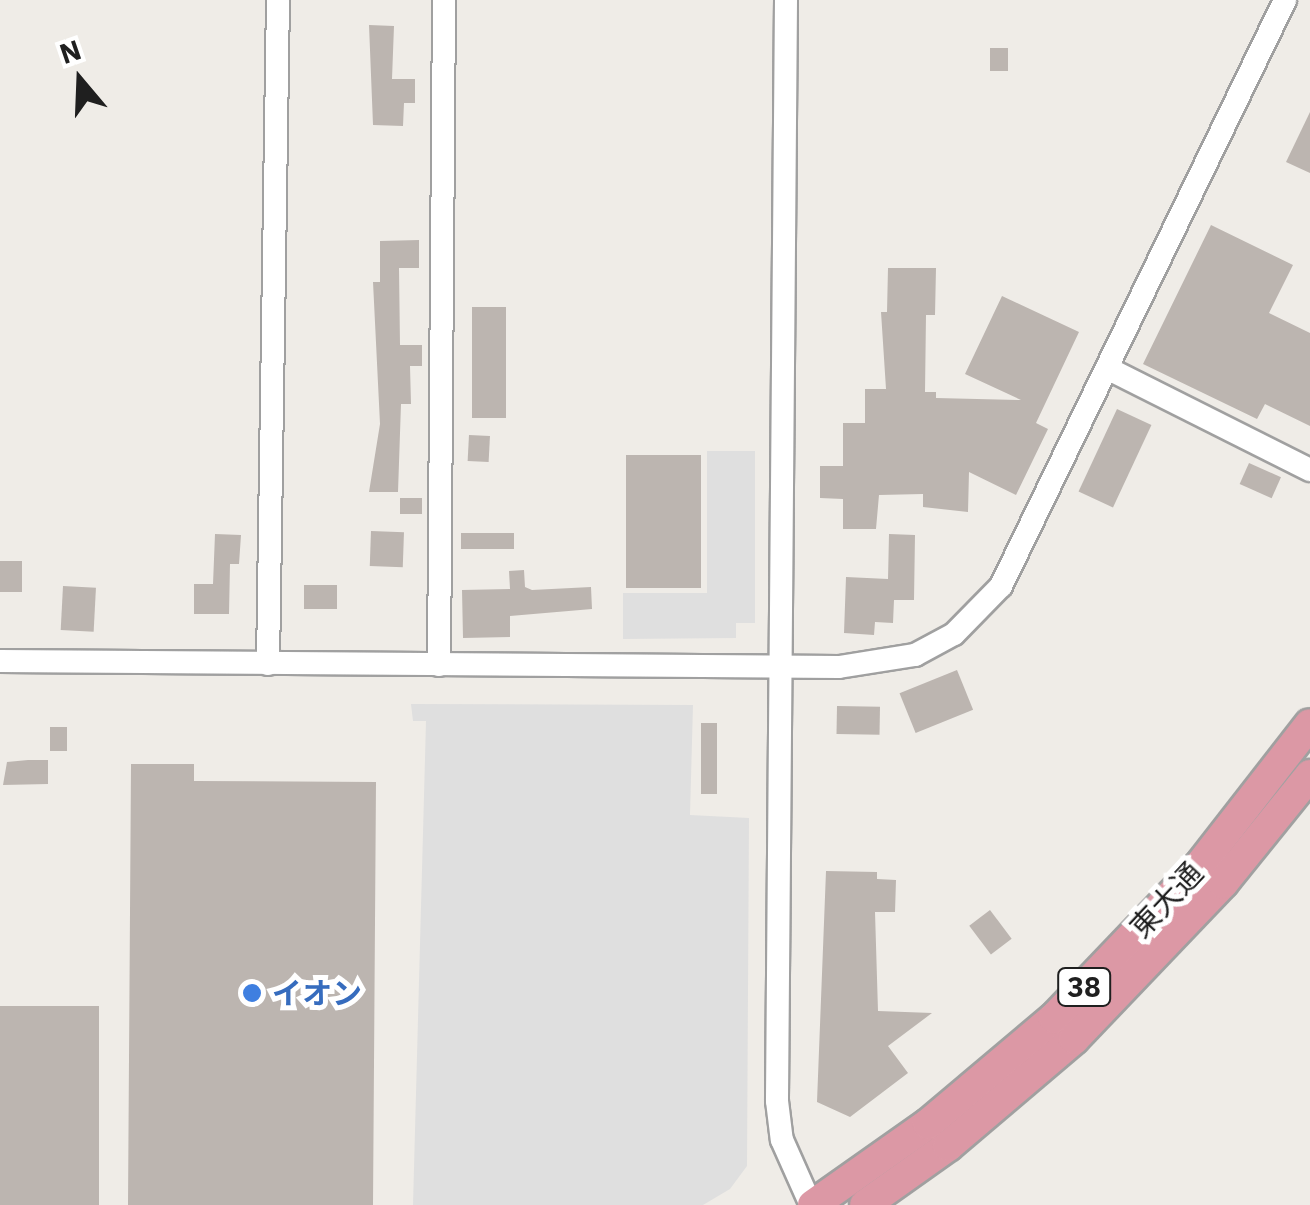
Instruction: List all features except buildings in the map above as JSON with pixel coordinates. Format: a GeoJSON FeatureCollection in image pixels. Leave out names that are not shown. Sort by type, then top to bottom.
{"type":"FeatureCollection","features":[{"type":"Feature","properties":{"kind":"highway","name":"東大通"},"geometry":{"type":"LineString","coordinates":[[812,1205],[928,1124],[1054,1018],[1201,864],[1310,724]]}},
{"type":"Feature","properties":{"kind":"highway","name":"東大通"},"geometry":{"type":"LineString","coordinates":[[866,1205],[948,1146],[1074,1039],[1224,883],[1310,775]]}},
{"type":"Feature","properties":{"kind":"street"},"geometry":{"type":"LineString","coordinates":[[268,664],[278,0]]}},
{"type":"Feature","properties":{"kind":"street"},"geometry":{"type":"LineString","coordinates":[[439,666],[444,0]]}},
{"type":"Feature","properties":{"kind":"street"},"geometry":{"type":"LineString","coordinates":[[786,0],[777,1101],[782,1140],[812,1205]]}},
{"type":"Feature","properties":{"kind":"street"},"geometry":{"type":"LineString","coordinates":[[0,661],[439,666],[879,664],[954,634],[1000,586],[1285,0]]}},
{"type":"Feature","properties":{"kind":"street"},"geometry":{"type":"LineString","coordinates":[[1107,368],[1310,470]]}},
{"type":"Feature","properties":{"kind":"shaded area"},"geometry":{"type":"Polygon","coordinates":[[[707,451],[755,451],[755,623],[736,623],[736,638],[623,639],[623,593],[707,593],[707,451]]]}},
{"type":"Feature","properties":{"kind":"shaded area"},"geometry":{"type":"Polygon","coordinates":[[[411,704],[693,705],[690,815],[749,818],[747,1166],[730,1189],[703,1205],[413,1205],[426,721],[413,721],[411,704]]]}},
{"type":"Feature","properties":{"kind":"place","name":"イオン"},"geometry":{"type":"Point","coordinates":[252,993]}}]}
